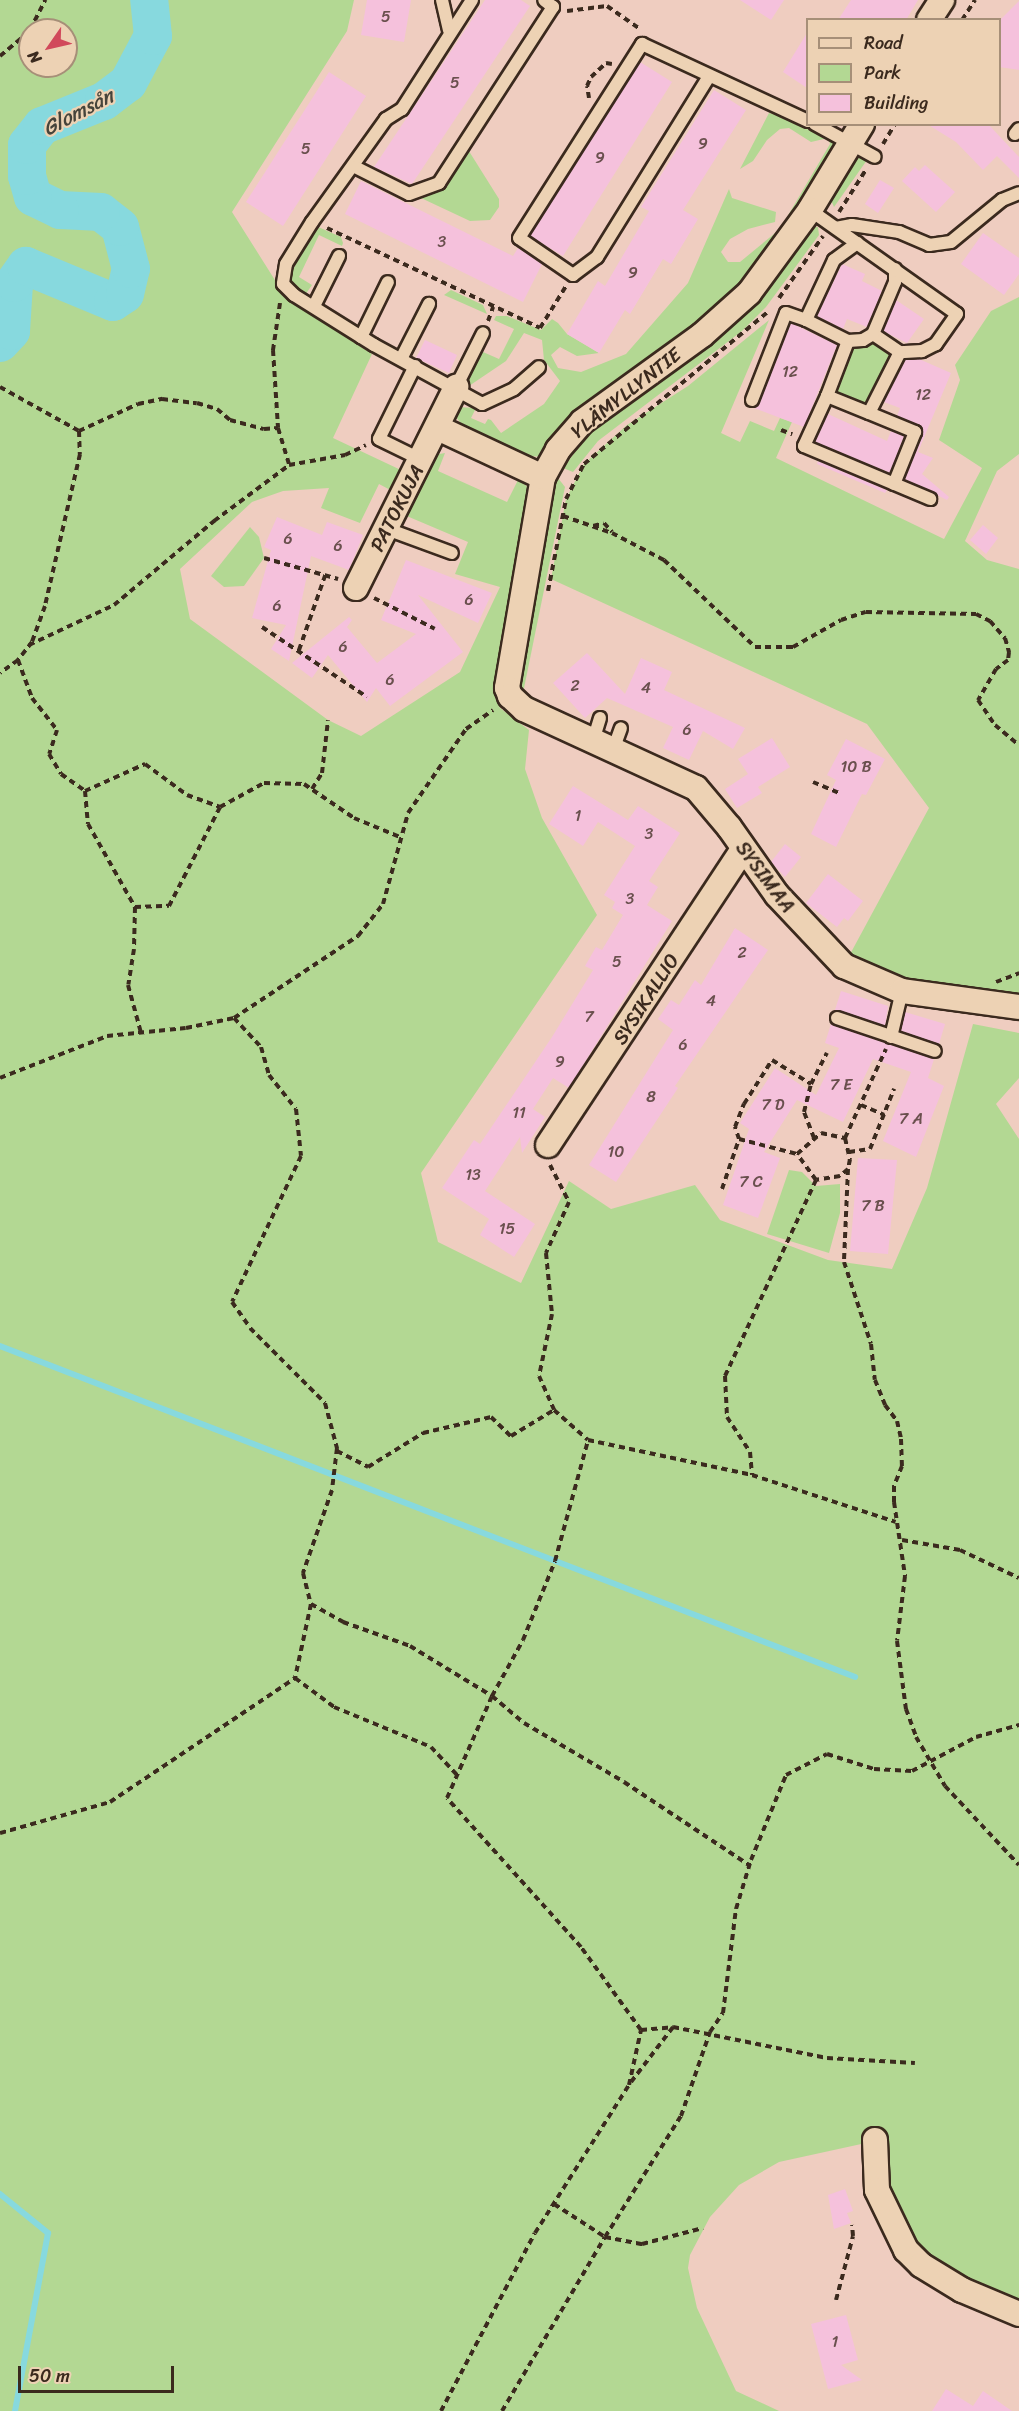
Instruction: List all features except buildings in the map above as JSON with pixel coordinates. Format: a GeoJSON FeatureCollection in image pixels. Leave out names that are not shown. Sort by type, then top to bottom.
{"type":"FeatureCollection","features":[{"type":"Feature","properties":{"kind":"street"},"geometry":{"type":"LineString","coordinates":[[930,18],[942,0]]}},
{"type":"Feature","properties":{"kind":"street","name":"YLÄMYLLYNTIE"},"geometry":{"type":"LineString","coordinates":[[517,703],[507,679],[543,477],[558,450],[576,428],[737,305],[810,210],[857,133]]}},
{"type":"Feature","properties":{"kind":"street","name":"PATOKUJA"},"geometry":{"type":"LineString","coordinates":[[356,588],[438,428],[456,387]]}},
{"type":"Feature","properties":{"kind":"street"},"geometry":{"type":"LineString","coordinates":[[438,428],[543,477]]}},
{"type":"Feature","properties":{"kind":"street","name":"SYSIMAA"},"geometry":{"type":"LineString","coordinates":[[517,703],[609,740],[696,788],[729,827],[742,851],[805,929],[843,966],[902,991],[1019,1007]]}},
{"type":"Feature","properties":{"kind":"street","name":"SYSIKALLIO"},"geometry":{"type":"LineString","coordinates":[[548,1145],[742,851]]}},
{"type":"Feature","properties":{"kind":"street"},"geometry":{"type":"LineString","coordinates":[[875,2140],[877,2190],[906,2250],[921,2265],[963,2290],[1019,2314]]}},
{"type":"Feature","properties":{"kind":"lane"},"geometry":{"type":"LineString","coordinates":[[442,0],[449,30]]}},
{"type":"Feature","properties":{"kind":"lane"},"geometry":{"type":"LineString","coordinates":[[472,0],[449,30],[402,109],[386,119],[355,167],[312,222],[286,264],[283,284],[361,337],[456,387],[482,404],[514,389],[539,367]]}},
{"type":"Feature","properties":{"kind":"lane"},"geometry":{"type":"LineString","coordinates":[[355,167],[409,194],[439,183],[549,3]]}},
{"type":"Feature","properties":{"kind":"lane"},"geometry":{"type":"LineString","coordinates":[[708,78],[597,257],[573,275],[519,238],[642,44],[708,78],[806,121]]}},
{"type":"Feature","properties":{"kind":"lane"},"geometry":{"type":"LineString","coordinates":[[824,126],[857,133],[874,157]]}},
{"type":"Feature","properties":{"kind":"lane"},"geometry":{"type":"LineString","coordinates":[[836,228],[852,225],[899,232],[929,245],[951,242],[1002,200],[1019,193]]}},
{"type":"Feature","properties":{"kind":"lane"},"geometry":{"type":"LineString","coordinates":[[810,210],[957,314],[936,344],[922,351],[900,352],[873,334]]}},
{"type":"Feature","properties":{"kind":"lane"},"geometry":{"type":"LineString","coordinates":[[806,320],[834,260],[857,243]]}},
{"type":"Feature","properties":{"kind":"lane"},"geometry":{"type":"LineString","coordinates":[[314,306],[339,256]]}},
{"type":"Feature","properties":{"kind":"lane"},"geometry":{"type":"LineString","coordinates":[[752,400],[786,313],[806,320],[848,341],[863,340],[873,334],[895,282],[895,269]]}},
{"type":"Feature","properties":{"kind":"lane"},"geometry":{"type":"LineString","coordinates":[[361,337],[388,282]]}},
{"type":"Feature","properties":{"kind":"lane"},"geometry":{"type":"LineString","coordinates":[[401,359],[429,304]]}},
{"type":"Feature","properties":{"kind":"lane"},"geometry":{"type":"LineString","coordinates":[[456,387],[483,333]]}},
{"type":"Feature","properties":{"kind":"lane"},"geometry":{"type":"LineString","coordinates":[[848,341],[827,396],[804,446],[930,499]]}},
{"type":"Feature","properties":{"kind":"lane"},"geometry":{"type":"LineString","coordinates":[[869,413],[900,352]]}},
{"type":"Feature","properties":{"kind":"lane"},"geometry":{"type":"LineString","coordinates":[[415,366],[379,439],[422,460]]}},
{"type":"Feature","properties":{"kind":"lane"},"geometry":{"type":"LineString","coordinates":[[827,396],[915,432],[894,484]]}},
{"type":"Feature","properties":{"kind":"lane"},"geometry":{"type":"LineString","coordinates":[[387,529],[452,553]]}},
{"type":"Feature","properties":{"kind":"lane"},"geometry":{"type":"LineString","coordinates":[[600,718],[609,740]]}},
{"type":"Feature","properties":{"kind":"lane"},"geometry":{"type":"LineString","coordinates":[[891,1037],[902,991]]}},
{"type":"Feature","properties":{"kind":"lane"},"geometry":{"type":"LineString","coordinates":[[837,1018],[935,1051]]}},
{"type":"Feature","properties":{"kind":"path"},"geometry":{"type":"LineString","coordinates":[[36,18],[45,0]]}},
{"type":"Feature","properties":{"kind":"path"},"geometry":{"type":"LineString","coordinates":[[963,18],[975,0]]}},
{"type":"Feature","properties":{"kind":"path"},"geometry":{"type":"LineString","coordinates":[[549,3],[572,12],[587,5],[607,6],[639,27],[642,44]]}},
{"type":"Feature","properties":{"kind":"path"},"geometry":{"type":"LineString","coordinates":[[0,56],[18,40]]}},
{"type":"Feature","properties":{"kind":"path"},"geometry":{"type":"LineString","coordinates":[[319,225],[540,327],[573,275]]}},
{"type":"Feature","properties":{"kind":"path"},"geometry":{"type":"LineString","coordinates":[[283,284],[273,350],[278,428],[289,465]]}},
{"type":"Feature","properties":{"kind":"path"},"geometry":{"type":"LineString","coordinates":[[546,601],[563,516],[573,480],[584,464],[627,425],[691,378]]}},
{"type":"Feature","properties":{"kind":"path"},"geometry":{"type":"LineString","coordinates":[[0,387],[79,431]]}},
{"type":"Feature","properties":{"kind":"path"},"geometry":{"type":"LineString","coordinates":[[79,431],[119,411],[162,399],[197,402],[218,409],[230,420],[264,429],[278,428]]}},
{"type":"Feature","properties":{"kind":"path"},"geometry":{"type":"LineString","coordinates":[[0,673],[18,660],[29,645],[45,606],[80,454],[79,431]]}},
{"type":"Feature","properties":{"kind":"path"},"geometry":{"type":"LineString","coordinates":[[29,645],[114,605],[214,521],[289,465],[345,455],[379,439]]}},
{"type":"Feature","properties":{"kind":"path"},"geometry":{"type":"LineString","coordinates":[[563,516],[612,533],[664,560],[755,647],[793,647],[841,620],[866,612],[976,614],[990,621],[1005,638],[1009,652],[1008,660],[996,669],[978,700],[995,725],[1019,745]]}},
{"type":"Feature","properties":{"kind":"path"},"geometry":{"type":"LineString","coordinates":[[264,558],[326,573],[435,629]]}},
{"type":"Feature","properties":{"kind":"path"},"geometry":{"type":"LineString","coordinates":[[299,650],[326,573]]}},
{"type":"Feature","properties":{"kind":"path"},"geometry":{"type":"LineString","coordinates":[[262,627],[368,697]]}},
{"type":"Feature","properties":{"kind":"path"},"geometry":{"type":"LineString","coordinates":[[18,660],[32,698],[57,730],[49,754],[62,774],[85,791],[88,824],[135,908],[134,949],[128,985],[141,1033]]}},
{"type":"Feature","properties":{"kind":"path"},"geometry":{"type":"LineString","coordinates":[[0,1078],[107,1036],[141,1033],[234,1018],[358,936],[383,904],[408,813],[466,729],[517,703]]}},
{"type":"Feature","properties":{"kind":"path"},"geometry":{"type":"LineString","coordinates":[[312,789],[322,773],[328,720]]}},
{"type":"Feature","properties":{"kind":"path"},"geometry":{"type":"LineString","coordinates":[[85,791],[146,764],[187,795],[220,807]]}},
{"type":"Feature","properties":{"kind":"path"},"geometry":{"type":"LineString","coordinates":[[135,908],[169,906],[220,807],[264,783],[304,784],[354,818],[400,837]]}},
{"type":"Feature","properties":{"kind":"path"},"geometry":{"type":"LineString","coordinates":[[813,783],[839,793]]}},
{"type":"Feature","properties":{"kind":"path"},"geometry":{"type":"LineString","coordinates":[[0,1833],[110,1802],[295,1678],[311,1604],[303,1573],[332,1490],[336,1450],[325,1403],[250,1328],[232,1302],[302,1156],[296,1109],[269,1075],[261,1047],[234,1018]]}},
{"type":"Feature","properties":{"kind":"path"},"geometry":{"type":"LineString","coordinates":[[891,1037],[845,1138],[849,1152],[844,1262],[871,1344],[875,1380],[885,1405],[897,1421],[902,1466],[894,1486],[896,1522],[902,1540],[905,1576],[897,1641],[906,1709],[929,1761],[945,1786],[1019,1865]]}},
{"type":"Feature","properties":{"kind":"path"},"geometry":{"type":"LineString","coordinates":[[814,1137],[804,1112],[811,1084],[826,1053]]}},
{"type":"Feature","properties":{"kind":"path"},"geometry":{"type":"LineString","coordinates":[[722,1189],[739,1139],[735,1127],[744,1104],[772,1060],[811,1084]]}},
{"type":"Feature","properties":{"kind":"path"},"geometry":{"type":"LineString","coordinates":[[849,1152],[870,1149],[894,1089]]}},
{"type":"Feature","properties":{"kind":"path"},"geometry":{"type":"LineString","coordinates":[[861,1105],[884,1115]]}},
{"type":"Feature","properties":{"kind":"path"},"geometry":{"type":"LineString","coordinates":[[797,1154],[821,1133],[845,1138]]}},
{"type":"Feature","properties":{"kind":"path"},"geometry":{"type":"LineString","coordinates":[[739,1139],[797,1154],[816,1180]]}},
{"type":"Feature","properties":{"kind":"path"},"geometry":{"type":"LineString","coordinates":[[548,1145],[551,1172],[568,1202],[546,1253],[552,1314],[539,1376],[554,1410],[588,1440],[752,1474],[896,1522]]}},
{"type":"Feature","properties":{"kind":"path"},"geometry":{"type":"LineString","coordinates":[[816,1180],[840,1176],[848,1169]]}},
{"type":"Feature","properties":{"kind":"path"},"geometry":{"type":"LineString","coordinates":[[752,1474],[750,1452],[727,1417],[724,1376],[816,1180]]}},
{"type":"Feature","properties":{"kind":"path"},"geometry":{"type":"LineString","coordinates":[[336,1450],[368,1467],[423,1433],[491,1417],[511,1436],[554,1410]]}},
{"type":"Feature","properties":{"kind":"path"},"geometry":{"type":"LineString","coordinates":[[588,1440],[555,1561],[523,1640],[492,1696],[447,1798],[581,1947],[641,2030],[629,2085]]}},
{"type":"Feature","properties":{"kind":"path"},"geometry":{"type":"LineString","coordinates":[[902,1540],[960,1550],[1019,1578]]}},
{"type":"Feature","properties":{"kind":"path"},"geometry":{"type":"LineString","coordinates":[[311,1604],[343,1622],[410,1646],[492,1696],[524,1723],[624,1782],[749,1866]]}},
{"type":"Feature","properties":{"kind":"path"},"geometry":{"type":"LineString","coordinates":[[295,1678],[334,1707],[431,1747],[456,1774]]}},
{"type":"Feature","properties":{"kind":"path"},"geometry":{"type":"LineString","coordinates":[[502,2411],[604,2237],[681,2116],[710,2032],[723,2013],[736,1909],[749,1866],[786,1775],[809,1761],[827,1754],[896,1772],[912,1771],[976,1737],[1019,1725]]}},
{"type":"Feature","properties":{"kind":"path"},"geometry":{"type":"LineString","coordinates":[[641,2030],[673,2027],[710,2032],[776,2050],[915,2063]]}},
{"type":"Feature","properties":{"kind":"path"},"geometry":{"type":"LineString","coordinates":[[441,2411],[554,2204],[629,2085],[673,2027]]}},
{"type":"Feature","properties":{"kind":"path"},"geometry":{"type":"LineString","coordinates":[[554,2204],[604,2237],[642,2244],[703,2228]]}},
{"type":"Feature","properties":{"kind":"path"},"geometry":{"type":"LineString","coordinates":[[836,2300],[853,2236],[852,2226]]}},
{"type":"Feature","properties":{"kind":"green space"},"geometry":{"type":"Polygon","coordinates":[[[0,0],[354,0],[347,31],[232,212],[285,296],[372,354],[333,438],[403,471],[396,493],[379,484],[360,523],[321,508],[329,488],[283,491],[252,502],[180,569],[190,619],[328,720],[361,736],[460,672],[500,587],[455,574],[468,542],[402,514],[434,455],[445,453],[438,471],[507,502],[519,478],[529,489],[495,691],[500,708],[529,730],[525,769],[542,818],[597,915],[421,1173],[438,1242],[521,1283],[569,1181],[611,1209],[695,1185],[720,1220],[828,1260],[892,1269],[927,1188],[973,1024],[1019,1033],[1019,1078],[996,1104],[1019,1139],[1019,2314],[906,2250],[875,2141],[779,2162],[739,2185],[710,2217],[690,2255],[688,2268],[697,2308],[736,2391],[779,2411],[0,2411],[0,0]]]}},
{"type":"Feature","properties":{"kind":"green space"},"geometry":{"type":"Polygon","coordinates":[[[769,113],[795,119],[839,142],[793,220],[734,293],[544,457],[529,456],[465,428],[454,415],[457,407],[476,408],[471,418],[485,424],[488,419],[491,420],[501,433],[544,404],[560,381],[544,360],[542,340],[524,333],[506,361],[466,388],[466,379],[483,352],[499,359],[514,329],[494,320],[496,316],[507,316],[541,330],[552,319],[567,334],[599,353],[577,356],[560,347],[551,355],[558,368],[581,372],[626,354],[688,283],[729,189],[732,198],[776,212],[775,222],[748,229],[730,239],[721,252],[728,262],[740,262],[780,229],[830,144],[828,138],[811,142],[789,128],[780,129],[767,140],[753,161],[740,169],[769,113]]]}},
{"type":"Feature","properties":{"kind":"green space"},"geometry":{"type":"Polygon","coordinates":[[[467,148],[499,199],[499,207],[490,220],[470,221],[421,198],[445,183],[467,148]]]}},
{"type":"Feature","properties":{"kind":"green space"},"geometry":{"type":"Polygon","coordinates":[[[859,152],[867,160],[834,207],[830,198],[859,152]]]}},
{"type":"Feature","properties":{"kind":"green space"},"geometry":{"type":"Polygon","coordinates":[[[316,226],[341,237],[343,243],[342,246],[319,235],[299,277],[312,285],[305,295],[292,287],[290,275],[316,226]]]}},
{"type":"Feature","properties":{"kind":"green space"},"geometry":{"type":"Polygon","coordinates":[[[814,227],[818,227],[819,235],[766,307],[742,331],[598,441],[573,472],[563,468],[590,432],[757,299],[814,227]]]}},
{"type":"Feature","properties":{"kind":"green space"},"geometry":{"type":"Polygon","coordinates":[[[451,290],[483,305],[487,314],[444,295],[451,290]]]}},
{"type":"Feature","properties":{"kind":"green space"},"geometry":{"type":"Polygon","coordinates":[[[1019,297],[1019,454],[997,471],[965,541],[987,560],[1019,569],[1019,1001],[903,984],[848,958],[929,808],[867,724],[551,579],[566,499],[584,464],[627,425],[688,386],[769,320],[721,433],[740,442],[750,421],[774,431],[780,418],[792,422],[776,458],[944,539],[982,468],[939,440],[960,380],[955,365],[991,311],[1019,297]]]}},
{"type":"Feature","properties":{"kind":"green space"},"geometry":{"type":"Polygon","coordinates":[[[876,342],[889,355],[869,404],[866,407],[833,392],[853,346],[876,342]]]}},
{"type":"Feature","properties":{"kind":"green space"},"geometry":{"type":"Polygon","coordinates":[[[558,478],[565,487],[522,698],[514,676],[550,494],[558,478]]]}},
{"type":"Feature","properties":{"kind":"green space"},"geometry":{"type":"Polygon","coordinates":[[[250,527],[259,537],[264,558],[244,586],[224,587],[211,576],[250,527]]]}},
{"type":"Feature","properties":{"kind":"green space"},"geometry":{"type":"Polygon","coordinates":[[[789,1170],[802,1172],[816,1186],[840,1184],[840,1213],[829,1253],[767,1234],[789,1170]]]}},
{"type":"Feature","properties":{"kind":"waterway","name":"Glomsån"},"geometry":{"type":"LineString","coordinates":[[0,343],[11,331],[14,283],[26,266],[113,302],[125,294],[131,269],[120,227],[101,212],[60,210],[33,197],[27,176],[27,145],[42,126],[104,101],[128,83],[153,36],[149,0]]}},
{"type":"Feature","properties":{"kind":"waterway"},"geometry":{"type":"LineString","coordinates":[[0,1346],[855,1677]]}},
{"type":"Feature","properties":{"kind":"waterway"},"geometry":{"type":"LineString","coordinates":[[0,2194],[48,2233],[15,2411]]}}]}
